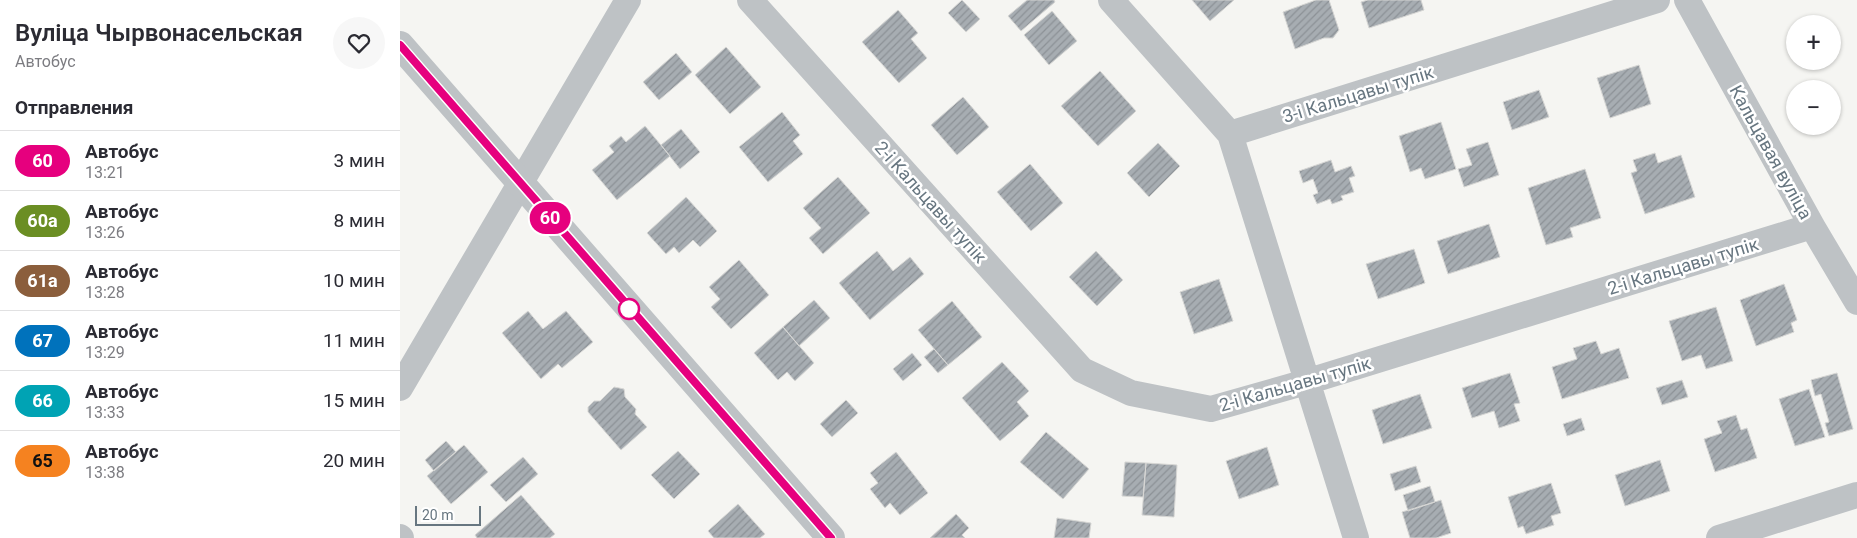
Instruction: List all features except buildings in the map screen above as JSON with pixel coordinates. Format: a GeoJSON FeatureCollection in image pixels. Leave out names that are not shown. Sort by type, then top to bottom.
{"type":"FeatureCollection","features":[{"type":"Feature","properties":{"kind":"street"},"geometry":{"type":"LineString","coordinates":[[400,388],[628,0]]}},
{"type":"Feature","properties":{"kind":"street","name":"2-і Кальцавы тупік"},"geometry":{"type":"LineString","coordinates":[[750,0],[1082,370],[1130,393],[1211,409],[1306,382],[1812,226]]}},
{"type":"Feature","properties":{"kind":"street"},"geometry":{"type":"LineString","coordinates":[[1111,0],[1230,134],[1356,538]]}},
{"type":"Feature","properties":{"kind":"street","name":"3-і Кальцавы тупік"},"geometry":{"type":"LineString","coordinates":[[1230,134],[1656,0]]}},
{"type":"Feature","properties":{"kind":"street","name":"Кальцавая вуліца"},"geometry":{"type":"LineString","coordinates":[[1687,0],[1812,226],[1857,302]]}},
{"type":"Feature","properties":{"kind":"street"},"geometry":{"type":"LineString","coordinates":[[400,45],[831,538]]}},
{"type":"Feature","properties":{"kind":"street"},"geometry":{"type":"LineString","coordinates":[[1719,538],[1857,495]]}},
{"type":"Feature","properties":{"kind":"bus line","name":"60"},"geometry":{"type":"LineString","coordinates":[[400,45],[831,538]]}}]}
